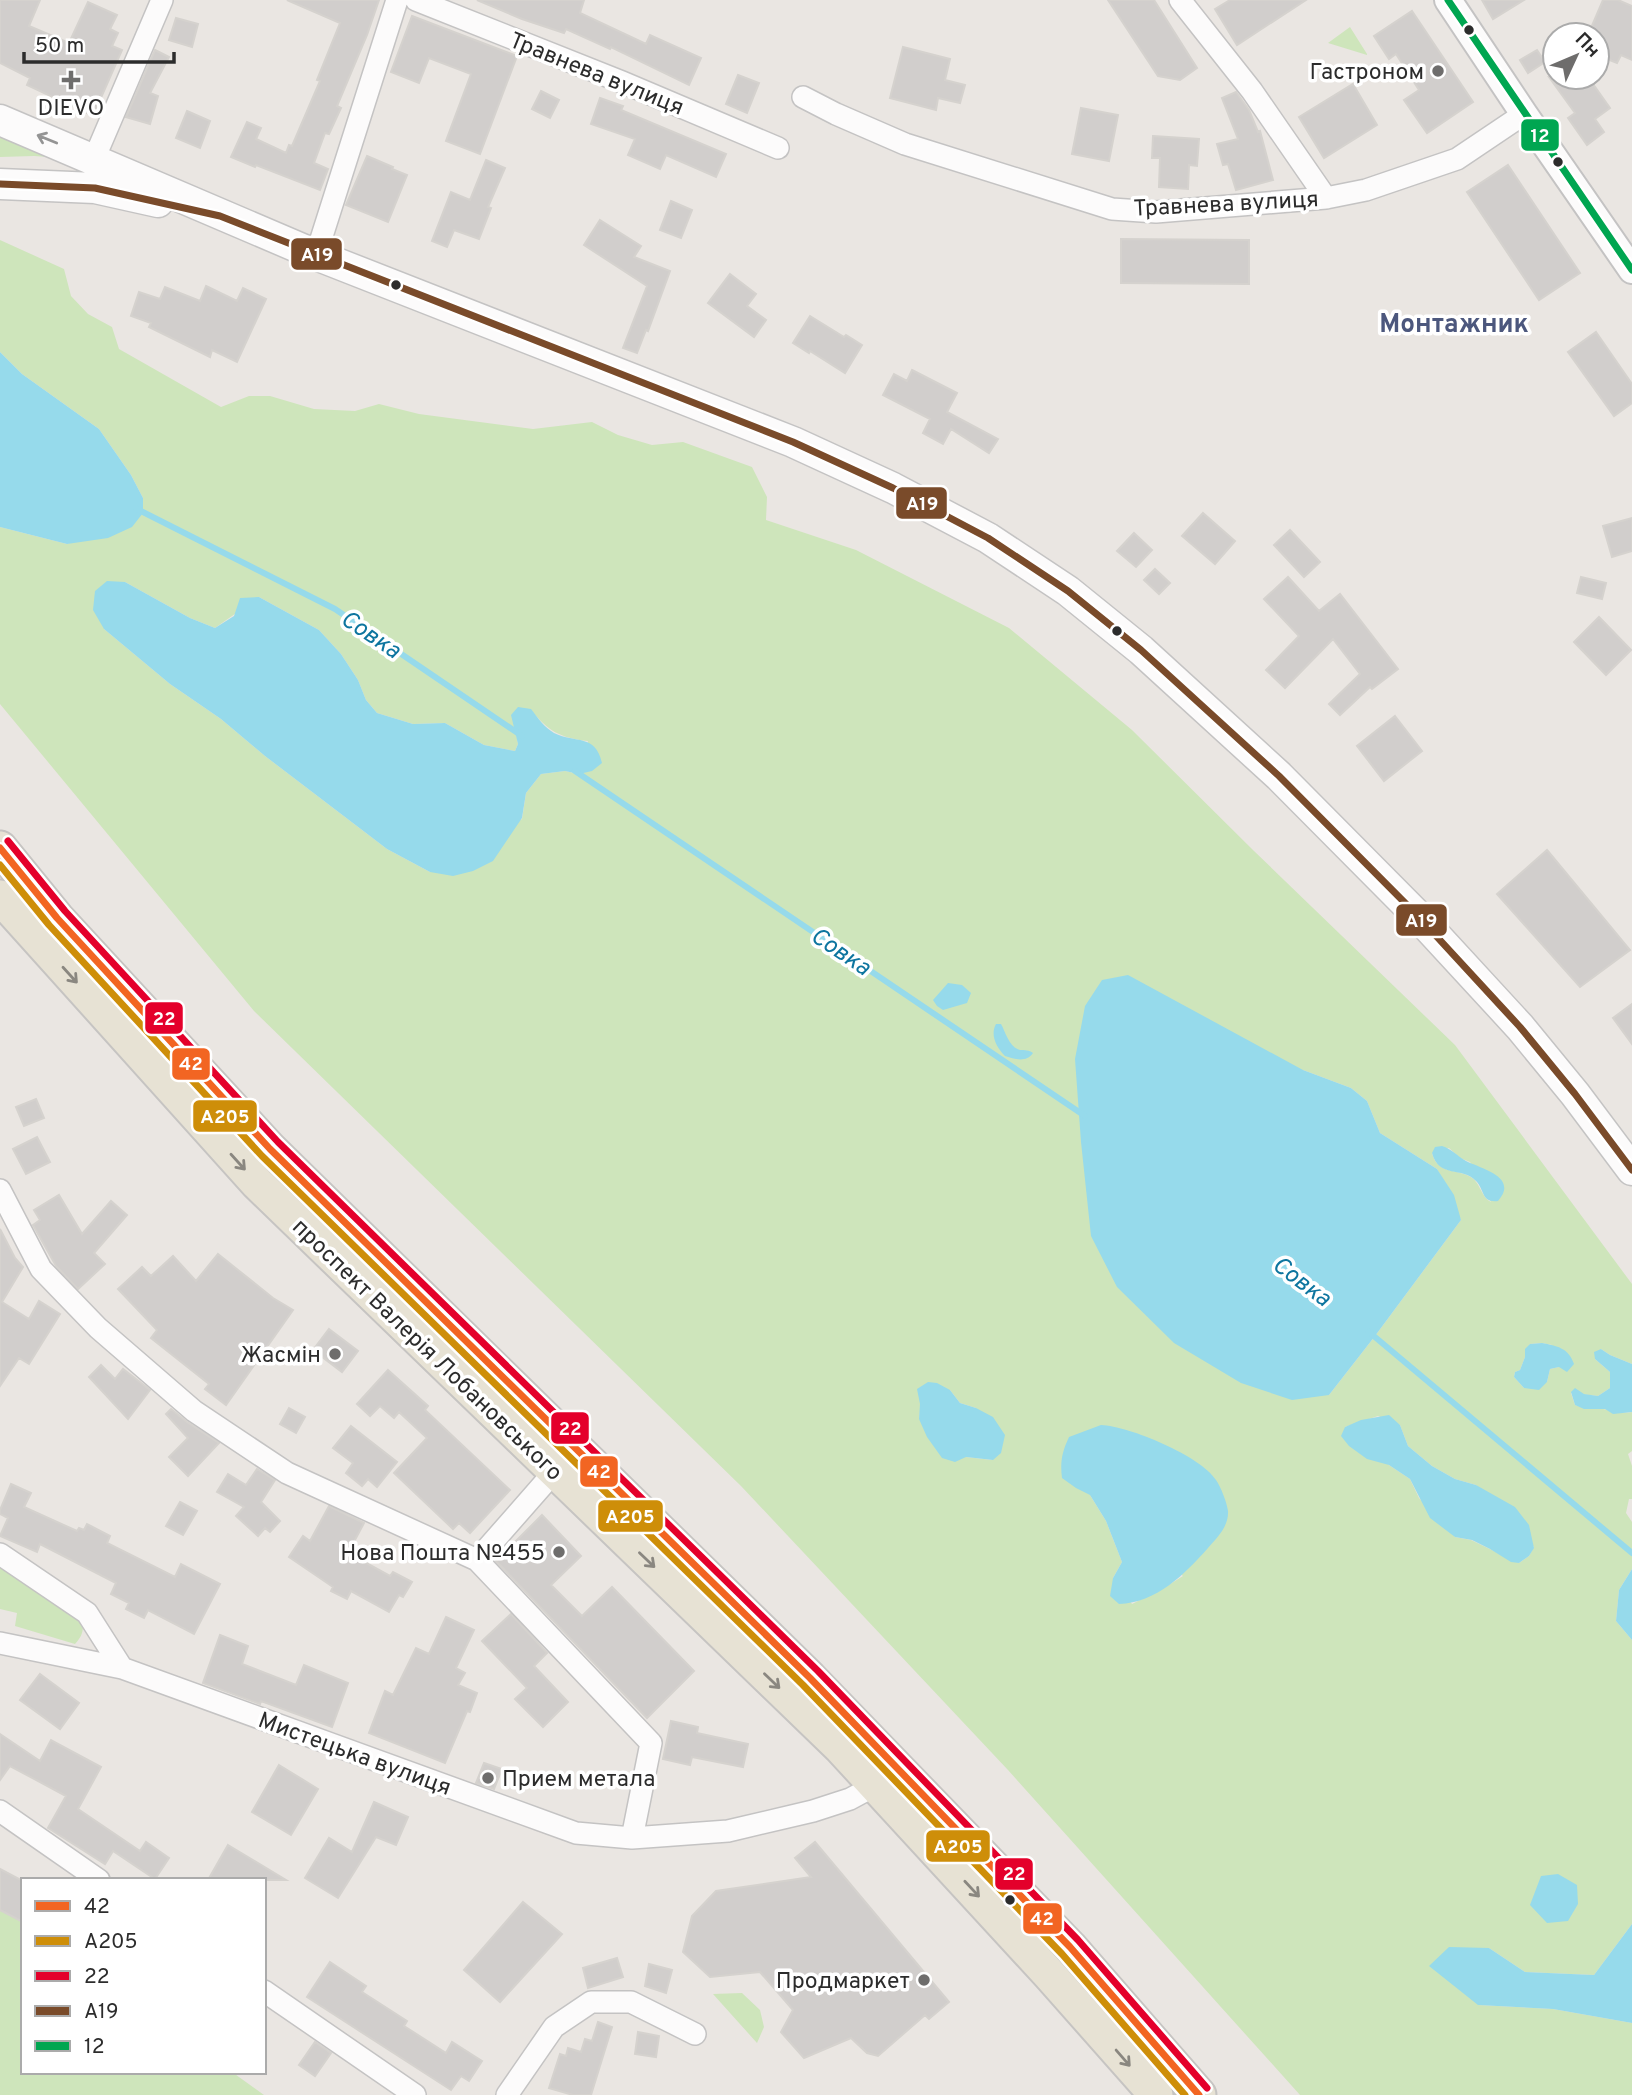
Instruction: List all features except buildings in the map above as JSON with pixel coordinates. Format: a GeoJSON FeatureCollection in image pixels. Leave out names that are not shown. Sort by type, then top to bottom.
{"type":"FeatureCollection","features":[{"type":"Feature","properties":{"kind":"main road"},"geometry":{"type":"LineString","coordinates":[[0,120],[316,255],[793,442],[893,488],[988,538],[1068,591],[1141,650],[1259,758],[1415,913],[1520,1027],[1632,1170]]}},
{"type":"Feature","properties":{"kind":"main road"},"geometry":{"type":"LineString","coordinates":[[0,184],[96,188],[220,216]]}},
{"type":"Feature","properties":{"kind":"main road","name":"проспект Валерія Лобановського"},"geometry":{"type":"LineString","coordinates":[[0,848],[57,918],[270,1149],[810,1678],[1049,1974],[1156,2095]]}},
{"type":"Feature","properties":{"kind":"main road","name":"проспект Валерія Лобановського"},"geometry":{"type":"LineString","coordinates":[[0,897],[257,1183],[841,1748],[886,1775],[1070,1947],[1199,2095]]}},
{"type":"Feature","properties":{"kind":"street"},"geometry":{"type":"LineString","coordinates":[[93,159],[162,0]]}},
{"type":"Feature","properties":{"kind":"street"},"geometry":{"type":"LineString","coordinates":[[316,255],[397,0]]}},
{"type":"Feature","properties":{"kind":"street","name":"Травнева вулиця"},"geometry":{"type":"LineString","coordinates":[[416,0],[778,148]]}},
{"type":"Feature","properties":{"kind":"street"},"geometry":{"type":"LineString","coordinates":[[1180,0],[1252,92],[1326,198]]}},
{"type":"Feature","properties":{"kind":"street"},"geometry":{"type":"LineString","coordinates":[[1448,0],[1632,270]]}},
{"type":"Feature","properties":{"kind":"street","name":"Травнева вулиця"},"geometry":{"type":"LineString","coordinates":[[803,97],[905,144],[1112,209],[1156,212],[1326,198],[1366,190],[1457,159],[1524,114]]}},
{"type":"Feature","properties":{"kind":"street"},"geometry":{"type":"LineString","coordinates":[[3,1205],[41,1269],[98,1328],[194,1411],[287,1474],[477,1560],[652,1743],[632,1838]]}},
{"type":"Feature","properties":{"kind":"street"},"geometry":{"type":"LineString","coordinates":[[477,1560],[555,1471]]}},
{"type":"Feature","properties":{"kind":"street"},"geometry":{"type":"LineString","coordinates":[[0,1554],[87,1613],[122,1668]]}},
{"type":"Feature","properties":{"kind":"street","name":"Мистецька вулиця"},"geometry":{"type":"LineString","coordinates":[[0,1643],[122,1668],[576,1833],[632,1838],[728,1831],[850,1799],[886,1775]]}},
{"type":"Feature","properties":{"kind":"street"},"geometry":{"type":"LineString","coordinates":[[0,1811],[96,1878]]}},
{"type":"Feature","properties":{"kind":"street"},"geometry":{"type":"LineString","coordinates":[[266,1992],[415,2095]]}},
{"type":"Feature","properties":{"kind":"street"},"geometry":{"type":"LineString","coordinates":[[507,2095],[554,2027],[591,2002],[631,2002],[695,2034]]}},
{"type":"Feature","properties":{"kind":"green space"},"geometry":{"type":"Polygon","coordinates":[[[1350,27],[1367,54],[1367,55],[1328,43],[1350,27]]]}},
{"type":"Feature","properties":{"kind":"green space"},"geometry":{"type":"Polygon","coordinates":[[[0,125],[89,160],[34,156],[0,157],[0,125]]]}},
{"type":"Feature","properties":{"kind":"green space"},"geometry":{"type":"Polygon","coordinates":[[[0,240],[64,269],[71,296],[88,314],[112,327],[119,349],[221,407],[249,396],[270,396],[314,409],[355,411],[379,404],[419,414],[533,429],[592,422],[618,435],[652,445],[683,442],[752,467],[767,497],[766,520],[856,550],[1009,628],[1132,730],[1455,1045],[1632,1284],[1632,1364],[1601,1349],[1595,1359],[1610,1372],[1610,1388],[1598,1396],[1571,1393],[1575,1405],[1632,1412],[1632,1451],[1628,1454],[1632,1466],[1632,1499],[1629,1499],[1626,1513],[1632,1522],[1632,1569],[1619,1590],[1616,1621],[1632,1640],[1632,1924],[1594,1975],[1525,1972],[1489,1948],[1478,2005],[1553,2009],[1632,2023],[1632,2095],[1300,2095],[1008,1770],[741,1486],[254,1011],[0,704],[0,527],[67,544],[143,513],[143,498],[131,475],[99,429],[22,374],[0,352],[0,240]],[[125,582],[104,629],[170,684],[221,719],[387,849],[430,872],[522,819],[526,793],[541,774],[565,771],[579,774],[588,741],[555,732],[530,709],[516,732],[518,744],[515,751],[484,745],[445,723],[413,724],[377,713],[366,700],[358,680],[341,654],[319,630],[259,597],[215,628],[190,618],[125,582]],[[1303,1070],[1329,1395],[1461,1220],[1437,1169],[1380,1133],[1367,1101],[1351,1088],[1303,1070]],[[1449,1148],[1432,1153],[1442,1167],[1473,1179],[1491,1202],[1470,1162],[1460,1158],[1449,1148]],[[1530,1344],[1520,1370],[1515,1372],[1514,1377],[1524,1388],[1547,1382],[1550,1369],[1559,1367],[1552,1345],[1530,1344]],[[950,1390],[921,1404],[919,1419],[966,1457],[992,1460],[976,1408],[960,1403],[950,1390]],[[1378,1416],[1345,1427],[1389,1465],[1410,1479],[1419,1498],[1455,1537],[1471,1540],[1519,1563],[1529,1556],[1534,1547],[1476,1485],[1455,1479],[1432,1466],[1408,1446],[1400,1425],[1378,1416]],[[1090,1495],[1106,1521],[1122,1562],[1113,1578],[1132,1604],[1183,1576],[1090,1495]]]}},
{"type":"Feature","properties":{"kind":"green space"},"geometry":{"type":"Polygon","coordinates":[[[0,1563],[82,1618],[82,1632],[75,1644],[15,1626],[17,1613],[0,1609],[0,1563]]]}},
{"type":"Feature","properties":{"kind":"green space"},"geometry":{"type":"Polygon","coordinates":[[[0,1903],[21,1919],[21,2074],[235,2074],[264,2095],[0,2095],[0,1903]]]}},
{"type":"Feature","properties":{"kind":"green space"},"geometry":{"type":"Polygon","coordinates":[[[742,1993],[760,2010],[764,2027],[757,2043],[713,1994],[742,1993]]]}},
{"type":"Feature","properties":{"kind":"water"},"geometry":{"type":"Polygon","coordinates":[[[0,352],[22,374],[99,429],[131,475],[143,498],[143,513],[132,527],[108,538],[67,544],[0,527],[0,352]]]}},
{"type":"Feature","properties":{"kind":"water"},"geometry":{"type":"Polygon","coordinates":[[[107,581],[125,582],[190,618],[215,628],[234,616],[240,598],[259,597],[319,630],[341,654],[358,680],[366,700],[377,713],[413,724],[445,723],[484,745],[515,751],[518,744],[511,715],[518,707],[531,709],[554,733],[590,743],[595,747],[602,763],[592,771],[579,774],[565,771],[541,774],[526,793],[522,818],[493,861],[473,871],[453,876],[430,872],[387,849],[221,719],[170,684],[104,629],[93,610],[95,591],[107,581]]]}},
{"type":"Feature","properties":{"kind":"water"},"geometry":{"type":"Polygon","coordinates":[[[1128,975],[1303,1070],[1351,1088],[1367,1101],[1380,1133],[1437,1169],[1454,1195],[1461,1220],[1329,1395],[1292,1400],[1241,1383],[1174,1343],[1117,1287],[1091,1236],[1075,1059],[1085,1006],[1102,980],[1128,975]]]}},
{"type":"Feature","properties":{"kind":"water"},"geometry":{"type":"Polygon","coordinates":[[[948,983],[962,985],[971,993],[967,1003],[943,1010],[937,1006],[933,1000],[948,983]]]}},
{"type":"Feature","properties":{"kind":"water"},"geometry":{"type":"Polygon","coordinates":[[[996,1024],[1001,1024],[1013,1046],[1033,1053],[1024,1059],[1005,1056],[995,1041],[996,1024]]]}},
{"type":"Feature","properties":{"kind":"water"},"geometry":{"type":"Polygon","coordinates":[[[1442,1146],[1496,1175],[1504,1186],[1498,1201],[1486,1198],[1476,1181],[1470,1177],[1440,1166],[1432,1153],[1435,1147],[1442,1146]]]}},
{"type":"Feature","properties":{"kind":"water"},"geometry":{"type":"Polygon","coordinates":[[[1542,1343],[1566,1351],[1574,1364],[1567,1372],[1559,1367],[1550,1369],[1547,1382],[1539,1390],[1524,1388],[1514,1377],[1515,1372],[1520,1370],[1525,1349],[1530,1344],[1542,1343]]]}},
{"type":"Feature","properties":{"kind":"water"},"geometry":{"type":"Polygon","coordinates":[[[1601,1349],[1632,1364],[1632,1412],[1613,1414],[1605,1409],[1584,1409],[1575,1405],[1571,1392],[1575,1388],[1584,1394],[1598,1396],[1610,1388],[1610,1372],[1595,1359],[1594,1352],[1601,1349]]]}},
{"type":"Feature","properties":{"kind":"water"},"geometry":{"type":"Polygon","coordinates":[[[928,1382],[937,1383],[950,1390],[960,1403],[993,1417],[1005,1435],[1001,1453],[993,1460],[966,1457],[955,1462],[942,1458],[927,1437],[919,1419],[917,1389],[928,1382]]]}},
{"type":"Feature","properties":{"kind":"water"},"geometry":{"type":"Polygon","coordinates":[[[1389,1415],[1400,1425],[1408,1446],[1432,1466],[1455,1479],[1476,1485],[1515,1507],[1529,1525],[1534,1548],[1529,1556],[1519,1563],[1511,1562],[1472,1540],[1455,1537],[1430,1518],[1410,1479],[1389,1465],[1367,1459],[1349,1446],[1341,1436],[1345,1427],[1361,1420],[1389,1415]]]}},
{"type":"Feature","properties":{"kind":"water"},"geometry":{"type":"Polygon","coordinates":[[[1101,1425],[1146,1437],[1196,1461],[1216,1480],[1228,1511],[1227,1522],[1222,1531],[1190,1568],[1157,1593],[1119,1604],[1110,1596],[1113,1578],[1122,1562],[1106,1521],[1090,1495],[1062,1478],[1062,1457],[1069,1437],[1101,1425]]]}},
{"type":"Feature","properties":{"kind":"water"},"geometry":{"type":"Polygon","coordinates":[[[1632,1569],[1632,1640],[1616,1621],[1619,1590],[1632,1569]]]}},
{"type":"Feature","properties":{"kind":"water"},"geometry":{"type":"Polygon","coordinates":[[[1558,1874],[1577,1885],[1578,1904],[1568,1921],[1547,1923],[1530,1905],[1541,1876],[1558,1874]]]}},
{"type":"Feature","properties":{"kind":"water"},"geometry":{"type":"Polygon","coordinates":[[[1632,1924],[1632,2023],[1553,2009],[1478,2005],[1429,1966],[1449,1947],[1489,1948],[1525,1972],[1594,1975],[1632,1924]]]}},
{"type":"Feature","properties":{"kind":"waterway","name":"Совка"},"geometry":{"type":"LineString","coordinates":[[137,509],[335,609],[522,736]]}},
{"type":"Feature","properties":{"kind":"waterway","name":"Совка"},"geometry":{"type":"LineString","coordinates":[[575,771],[1085,1116]]}},
{"type":"Feature","properties":{"kind":"waterway","name":"Совка"},"geometry":{"type":"LineString","coordinates":[[1369,1332],[1632,1553]]}},
{"type":"Feature","properties":{"kind":"transit line","name":"12"},"geometry":{"type":"LineString","coordinates":[[1448,0],[1632,270]]}},
{"type":"Feature","properties":{"kind":"transit line","name":"А19"},"geometry":{"type":"LineString","coordinates":[[0,184],[95,188],[220,216],[793,442],[893,488],[988,538],[1068,591],[1141,650],[1279,776],[1415,913],[1520,1027],[1632,1170]]}},
{"type":"Feature","properties":{"kind":"transit line","name":"22"},"geometry":{"type":"LineString","coordinates":[[8,841],[65,911],[278,1142],[818,1671],[1078,1940],[1207,2088]]}},
{"type":"Feature","properties":{"kind":"transit line","name":"42"},"geometry":{"type":"LineString","coordinates":[[0,848],[57,918],[270,1149],[810,1678],[1070,1947],[1199,2095]]}},
{"type":"Feature","properties":{"kind":"transit line","name":"А205"},"geometry":{"type":"LineString","coordinates":[[0,865],[49,925],[262,1156],[803,1685],[1062,1954],[1185,2095]]}},
{"type":"Feature","properties":{"kind":"place","name":"Гастроном"},"geometry":{"type":"Point","coordinates":[1438,71]}},
{"type":"Feature","properties":{"kind":"place","name":"DIEVO"},"geometry":{"type":"Point","coordinates":[71,80]}},
{"type":"Feature","properties":{"kind":"place","name":"Жасмін"},"geometry":{"type":"Point","coordinates":[335,1354]}},
{"type":"Feature","properties":{"kind":"place","name":"Нова Пошта №455"},"geometry":{"type":"Point","coordinates":[559,1552]}},
{"type":"Feature","properties":{"kind":"place","name":"Прием метала"},"geometry":{"type":"Point","coordinates":[488,1778]}},
{"type":"Feature","properties":{"kind":"place","name":"Продмаркет"},"geometry":{"type":"Point","coordinates":[924,1980]}},
{"type":"Feature","properties":{"kind":"district","name":"Монтажник"},"geometry":{"type":"Point","coordinates":[1454,323]}}]}
